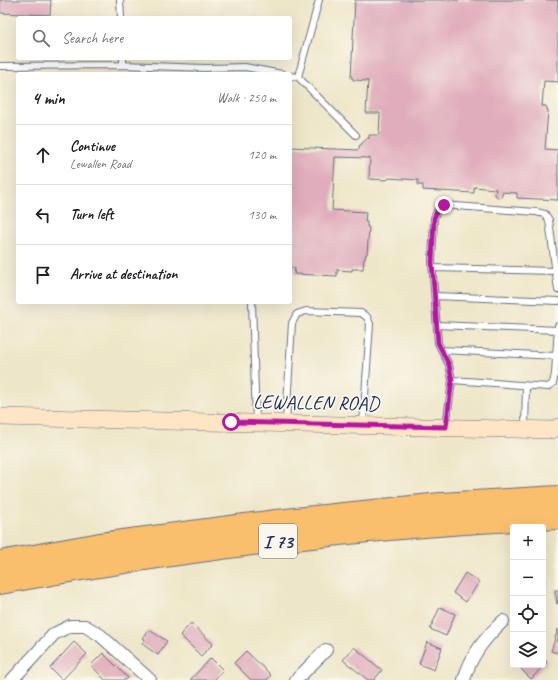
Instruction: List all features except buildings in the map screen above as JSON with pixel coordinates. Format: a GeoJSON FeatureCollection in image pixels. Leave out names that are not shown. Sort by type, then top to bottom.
{"type":"FeatureCollection","features":[{"type":"Feature","properties":{"kind":"highway","name":"I 73"},"geometry":{"type":"LineString","coordinates":[[0,562],[100,544],[276,521],[442,504],[558,497]]}},
{"type":"Feature","properties":{"kind":"highway","name":"I 73"},"geometry":{"type":"LineString","coordinates":[[0,583],[92,566],[232,546],[447,524],[558,518]]}},
{"type":"Feature","properties":{"kind":"street","name":"LEWALLEN ROAD"},"geometry":{"type":"LineString","coordinates":[[0,417],[552,430],[558,427]]}},
{"type":"Feature","properties":{"kind":"street"},"geometry":{"type":"LineString","coordinates":[[464,680],[472,659],[486,637],[503,621]]}},
{"type":"Feature","properties":{"kind":"street"},"geometry":{"type":"LineString","coordinates":[[12,680],[54,634],[70,626],[85,626],[100,635],[150,680]]}},
{"type":"Feature","properties":{"kind":"street"},"geometry":{"type":"LineString","coordinates":[[296,680],[326,650]]}},
{"type":"Feature","properties":{"kind":"lane"},"geometry":{"type":"LineString","coordinates":[[120,0],[121,16]]}},
{"type":"Feature","properties":{"kind":"lane"},"geometry":{"type":"LineString","coordinates":[[298,77],[320,0]]}},
{"type":"Feature","properties":{"kind":"lane"},"geometry":{"type":"LineString","coordinates":[[123,60],[124,65]]}},
{"type":"Feature","properties":{"kind":"lane"},"geometry":{"type":"LineString","coordinates":[[0,66],[124,65],[205,68],[244,67],[271,72]]}},
{"type":"Feature","properties":{"kind":"lane"},"geometry":{"type":"LineString","coordinates":[[244,67],[245,72]]}},
{"type":"Feature","properties":{"kind":"lane"},"geometry":{"type":"LineString","coordinates":[[292,76],[298,77],[356,135]]}},
{"type":"Feature","properties":{"kind":"lane"},"geometry":{"type":"LineString","coordinates":[[446,427],[452,380],[449,365],[438,343],[433,268],[434,218],[438,209],[444,205],[545,214],[549,220],[558,290]]}},
{"type":"Feature","properties":{"kind":"lane"},"geometry":{"type":"LineString","coordinates":[[433,268],[556,272]]}},
{"type":"Feature","properties":{"kind":"lane"},"geometry":{"type":"LineString","coordinates":[[435,296],[558,300]]}},
{"type":"Feature","properties":{"kind":"lane"},"geometry":{"type":"LineString","coordinates":[[252,304],[256,423]]}},
{"type":"Feature","properties":{"kind":"lane"},"geometry":{"type":"LineString","coordinates":[[286,424],[292,323],[297,314],[306,311],[361,313],[367,317],[370,324],[363,426]]}},
{"type":"Feature","properties":{"kind":"lane"},"geometry":{"type":"LineString","coordinates":[[437,324],[558,330]]}},
{"type":"Feature","properties":{"kind":"lane"},"geometry":{"type":"LineString","coordinates":[[452,380],[548,387],[553,383],[555,374],[558,326]]}},
{"type":"Feature","properties":{"kind":"lane"},"geometry":{"type":"LineString","coordinates":[[442,350],[556,356]]}},
{"type":"Feature","properties":{"kind":"lane"},"geometry":{"type":"LineString","coordinates":[[525,429],[526,386]]}},
{"type":"Feature","properties":{"kind":"route"},"geometry":{"type":"LineString","coordinates":[[231,422],[446,427],[452,380],[449,365],[438,343],[432,262],[434,218],[438,209],[444,205]]}}]}
